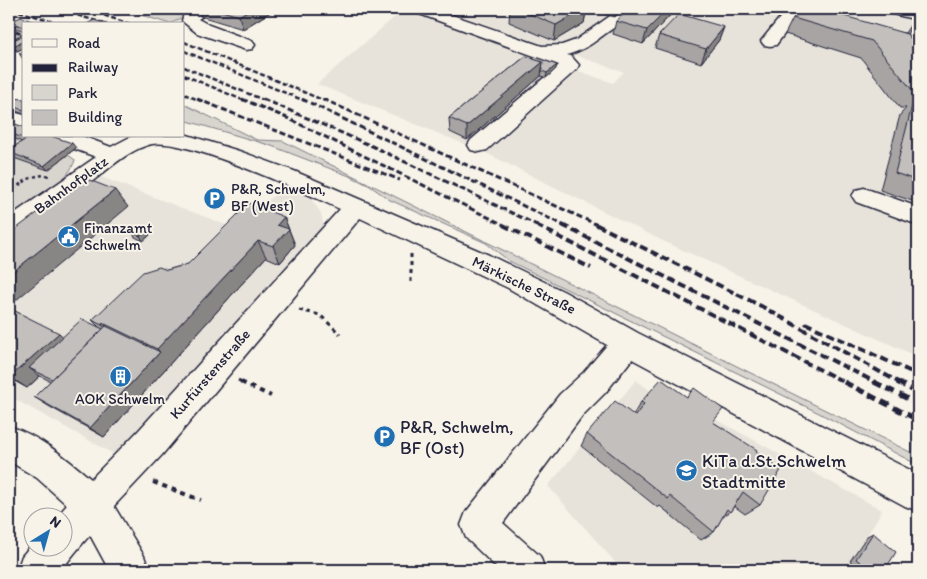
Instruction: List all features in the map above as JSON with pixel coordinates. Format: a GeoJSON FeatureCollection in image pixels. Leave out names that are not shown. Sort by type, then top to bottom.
{"type":"FeatureCollection","features":[{"type":"Feature","properties":{"kind":"street"},"geometry":{"type":"LineString","coordinates":[[204,9],[190,17],[190,21],[203,29],[246,45]]}},
{"type":"Feature","properties":{"kind":"street"},"geometry":{"type":"LineString","coordinates":[[420,9],[565,60],[570,65],[479,145]]}},
{"type":"Feature","properties":{"kind":"street"},"geometry":{"type":"LineString","coordinates":[[540,51],[564,50],[582,44],[607,25],[619,19],[629,9]]}},
{"type":"Feature","properties":{"kind":"street"},"geometry":{"type":"LineString","coordinates":[[770,41],[795,9]]}},
{"type":"Feature","properties":{"kind":"street"},"geometry":{"type":"LineString","coordinates":[[890,9],[918,15]]}},
{"type":"Feature","properties":{"kind":"street"},"geometry":{"type":"LineString","coordinates":[[12,106],[22,119]]}},
{"type":"Feature","properties":{"kind":"street","name":"Bahnhofplatz"},"geometry":{"type":"LineString","coordinates":[[72,138],[108,145]]}},
{"type":"Feature","properties":{"kind":"street","name":"Märkische Straße"},"geometry":{"type":"LineString","coordinates":[[108,145],[152,138]]}},
{"type":"Feature","properties":{"kind":"street","name":"Märkische Straße"},"geometry":{"type":"LineString","coordinates":[[169,138],[178,139],[279,173],[534,288],[584,314],[628,342],[918,493]]}},
{"type":"Feature","properties":{"kind":"street","name":"Bahnhofplatz"},"geometry":{"type":"LineString","coordinates":[[9,230],[108,145]]}},
{"type":"Feature","properties":{"kind":"street"},"geometry":{"type":"LineString","coordinates":[[864,196],[918,216]]}},
{"type":"Feature","properties":{"kind":"street","name":"Kurfürstenstraße"},"geometry":{"type":"LineString","coordinates":[[72,527],[121,472],[150,443],[356,207]]}},
{"type":"Feature","properties":{"kind":"street"},"geometry":{"type":"LineString","coordinates":[[526,570],[479,525],[571,404],[594,382],[628,342]]}},
{"type":"Feature","properties":{"kind":"street"},"geometry":{"type":"LineString","coordinates":[[9,442],[49,466],[92,504],[130,570]]}},
{"type":"Feature","properties":{"kind":"street"},"geometry":{"type":"LineString","coordinates":[[36,570],[48,556]]}},
{"type":"Feature","properties":{"kind":"path"},"geometry":{"type":"LineString","coordinates":[[272,302],[320,315],[340,334]]}},
{"type":"Feature","properties":{"kind":"path"},"geometry":{"type":"LineString","coordinates":[[215,368],[271,396]]}},
{"type":"Feature","properties":{"kind":"path"},"geometry":{"type":"LineString","coordinates":[[121,472],[201,500]]}},
{"type":"Feature","properties":{"kind":"shaded area"},"geometry":{"type":"Polygon","coordinates":[[[404,9],[613,83],[624,72],[441,9],[918,9],[918,357],[665,242],[484,152],[317,84],[404,9]]]}},
{"type":"Feature","properties":{"kind":"shaded area"},"geometry":{"type":"Polygon","coordinates":[[[99,176],[239,230],[284,185],[311,199],[321,213],[324,227],[119,457],[9,396],[9,244],[99,176]]]}},
{"type":"Feature","properties":{"kind":"shaded area","name":"KiTa d.St.Schwelm Stadtmitte"},"geometry":{"type":"Polygon","coordinates":[[[636,380],[652,392],[660,386],[719,421],[882,510],[867,536],[880,570],[622,570],[548,486],[636,380]]]}},
{"type":"Feature","properties":{"kind":"green space"},"geometry":{"type":"Polygon","coordinates":[[[122,9],[199,9],[174,22],[164,22],[122,9]]]}},
{"type":"Feature","properties":{"kind":"green space"},"geometry":{"type":"Polygon","coordinates":[[[185,104],[257,140],[283,141],[912,453],[915,428],[918,430],[918,465],[819,413],[509,261],[486,243],[390,200],[370,186],[352,177],[269,145],[185,120],[185,104]]]}},
{"type":"Feature","properties":{"kind":"green space"},"geometry":{"type":"Polygon","coordinates":[[[9,130],[22,135],[22,138],[28,138],[67,154],[75,160],[71,169],[56,186],[9,220],[9,130]]]}},
{"type":"Feature","properties":{"kind":"building"},"geometry":{"type":"Polygon","coordinates":[[[215,9],[250,9],[239,16],[215,9]]]}},
{"type":"Feature","properties":{"kind":"building"},"geometry":{"type":"Polygon","coordinates":[[[518,9],[584,9],[556,25],[518,9]]]}},
{"type":"Feature","properties":{"kind":"building"},"geometry":{"type":"Polygon","coordinates":[[[630,9],[668,9],[647,30],[616,21],[630,9]]]}},
{"type":"Feature","properties":{"kind":"building"},"geometry":{"type":"Polygon","coordinates":[[[802,9],[820,9],[907,34],[918,46],[918,91],[913,91],[872,41],[793,18],[802,9]]]}},
{"type":"Feature","properties":{"kind":"building"},"geometry":{"type":"Polygon","coordinates":[[[679,14],[724,27],[706,49],[659,35],[679,14]]]}},
{"type":"Feature","properties":{"kind":"building"},"geometry":{"type":"Polygon","coordinates":[[[21,17],[35,22],[22,22],[22,26],[9,22],[21,17]]]}},
{"type":"Feature","properties":{"kind":"building"},"geometry":{"type":"Polygon","coordinates":[[[915,18],[918,19],[918,41],[912,40],[907,34],[915,18]]]}},
{"type":"Feature","properties":{"kind":"building"},"geometry":{"type":"Polygon","coordinates":[[[9,32],[22,34],[9,41],[9,32]]]}},
{"type":"Feature","properties":{"kind":"building"},"geometry":{"type":"Polygon","coordinates":[[[22,38],[22,42],[13,46],[9,45],[9,42],[22,38]]]}},
{"type":"Feature","properties":{"kind":"building"},"geometry":{"type":"Polygon","coordinates":[[[526,56],[543,62],[467,126],[449,118],[526,56]]]}},
{"type":"Feature","properties":{"kind":"building"},"geometry":{"type":"Polygon","coordinates":[[[535,57],[557,65],[547,73],[542,71],[543,62],[533,59],[535,57]]]}},
{"type":"Feature","properties":{"kind":"building"},"geometry":{"type":"Polygon","coordinates":[[[12,98],[22,99],[22,109],[9,105],[9,101],[12,98]]]}},
{"type":"Feature","properties":{"kind":"building"},"geometry":{"type":"Polygon","coordinates":[[[914,98],[918,99],[918,181],[895,173],[914,98]]]}},
{"type":"Feature","properties":{"kind":"building"},"geometry":{"type":"Polygon","coordinates":[[[9,122],[22,126],[22,138],[9,133],[9,122]]]}},
{"type":"Feature","properties":{"kind":"building"},"geometry":{"type":"Polygon","coordinates":[[[23,138],[57,138],[72,143],[44,166],[9,152],[9,150],[26,139],[23,138]]]}},
{"type":"Feature","properties":{"kind":"building"},"geometry":{"type":"Polygon","coordinates":[[[84,178],[115,190],[9,275],[9,234],[84,178]]]}},
{"type":"Feature","properties":{"kind":"building"},"geometry":{"type":"Polygon","coordinates":[[[249,203],[284,217],[277,225],[289,229],[273,246],[258,241],[157,349],[103,323],[102,325],[92,320],[143,272],[159,267],[167,270],[188,264],[249,203]]]}},
{"type":"Feature","properties":{"kind":"building"},"geometry":{"type":"Polygon","coordinates":[[[139,226],[147,230],[140,236],[132,232],[139,226]]]}},
{"type":"Feature","properties":{"kind":"building"},"geometry":{"type":"Polygon","coordinates":[[[9,308],[59,333],[10,377],[9,376],[9,308]]]}},
{"type":"Feature","properties":{"kind":"building"},"geometry":{"type":"Polygon","coordinates":[[[82,319],[103,329],[52,379],[29,368],[82,319]]]}},
{"type":"Feature","properties":{"kind":"building","name":"AOK Schwelm"},"geometry":{"type":"Polygon","coordinates":[[[106,326],[160,352],[90,428],[34,397],[106,326]]]}},
{"type":"Feature","properties":{"kind":"building"},"geometry":{"type":"Polygon","coordinates":[[[661,379],[687,397],[694,388],[723,409],[713,422],[757,450],[756,452],[781,470],[760,505],[743,492],[730,512],[727,509],[714,532],[670,496],[668,499],[587,434],[615,401],[635,416],[644,404],[641,402],[661,379]]]}},
{"type":"Feature","properties":{"kind":"building"},"geometry":{"type":"Polygon","coordinates":[[[873,533],[896,552],[885,570],[870,570],[856,559],[873,533]]]}},
{"type":"Feature","properties":{"kind":"railway"},"geometry":{"type":"LineString","coordinates":[[12,9],[54,22]]}},
{"type":"Feature","properties":{"kind":"railway"},"geometry":{"type":"LineString","coordinates":[[56,9],[100,22]]}},
{"type":"Feature","properties":{"kind":"railway"},"geometry":{"type":"LineString","coordinates":[[97,13],[124,22]]}},
{"type":"Feature","properties":{"kind":"railway"},"geometry":{"type":"LineString","coordinates":[[9,28],[22,33]]}},
{"type":"Feature","properties":{"kind":"railway"},"geometry":{"type":"LineString","coordinates":[[185,42],[325,101]]}},
{"type":"Feature","properties":{"kind":"railway"},"geometry":{"type":"LineString","coordinates":[[185,51],[305,101]]}},
{"type":"Feature","properties":{"kind":"railway"},"geometry":{"type":"LineString","coordinates":[[185,67],[266,101]]}},
{"type":"Feature","properties":{"kind":"railway"},"geometry":{"type":"LineString","coordinates":[[185,75],[245,101]]}},
{"type":"Feature","properties":{"kind":"railway"},"geometry":{"type":"LineString","coordinates":[[185,94],[201,101]]}},
{"type":"Feature","properties":{"kind":"railway"},"geometry":{"type":"LineString","coordinates":[[197,99],[400,180]]}},
{"type":"Feature","properties":{"kind":"railway"},"geometry":{"type":"LineString","coordinates":[[242,99],[287,118],[506,226]]}},
{"type":"Feature","properties":{"kind":"railway"},"geometry":{"type":"LineString","coordinates":[[263,99],[372,146],[539,226]]}},
{"type":"Feature","properties":{"kind":"railway"},"geometry":{"type":"LineString","coordinates":[[302,99],[565,226]]}},
{"type":"Feature","properties":{"kind":"railway"},"geometry":{"type":"LineString","coordinates":[[323,99],[600,226]]}},
{"type":"Feature","properties":{"kind":"railway"},"geometry":{"type":"LineString","coordinates":[[503,225],[591,268]]}},
{"type":"Feature","properties":{"kind":"railway"},"geometry":{"type":"LineString","coordinates":[[536,225],[846,383]]}},
{"type":"Feature","properties":{"kind":"railway"},"geometry":{"type":"LineString","coordinates":[[562,225],[877,383]]}},
{"type":"Feature","properties":{"kind":"railway"},"geometry":{"type":"LineString","coordinates":[[597,225],[761,306],[900,383]]}},
{"type":"Feature","properties":{"kind":"railway"},"geometry":{"type":"LineString","coordinates":[[805,323],[918,375]]}},
{"type":"Feature","properties":{"kind":"railway"},"geometry":{"type":"LineString","coordinates":[[844,382],[918,420]]}},
{"type":"Feature","properties":{"kind":"railway"},"geometry":{"type":"LineString","coordinates":[[874,382],[918,404]]}},
{"type":"Feature","properties":{"kind":"railway"},"geometry":{"type":"LineString","coordinates":[[897,382],[918,393]]}},
{"type":"Feature","properties":{"kind":"place","name":"P&R, Schwelm, BF (West)"},"geometry":{"type":"Point","coordinates":[215,198]}},
{"type":"Feature","properties":{"kind":"place","name":"Finanzamt Schwelm"},"geometry":{"type":"Point","coordinates":[68,237]}},
{"type":"Feature","properties":{"kind":"place","name":"AOK Schwelm"},"geometry":{"type":"Point","coordinates":[120,376]}},
{"type":"Feature","properties":{"kind":"place","name":"P&R, Schwelm, BF (Ost)"},"geometry":{"type":"Point","coordinates":[384,437]}},
{"type":"Feature","properties":{"kind":"place","name":"KiTa d.St.Schwelm Stadtmitte"},"geometry":{"type":"Point","coordinates":[686,471]}}]}
